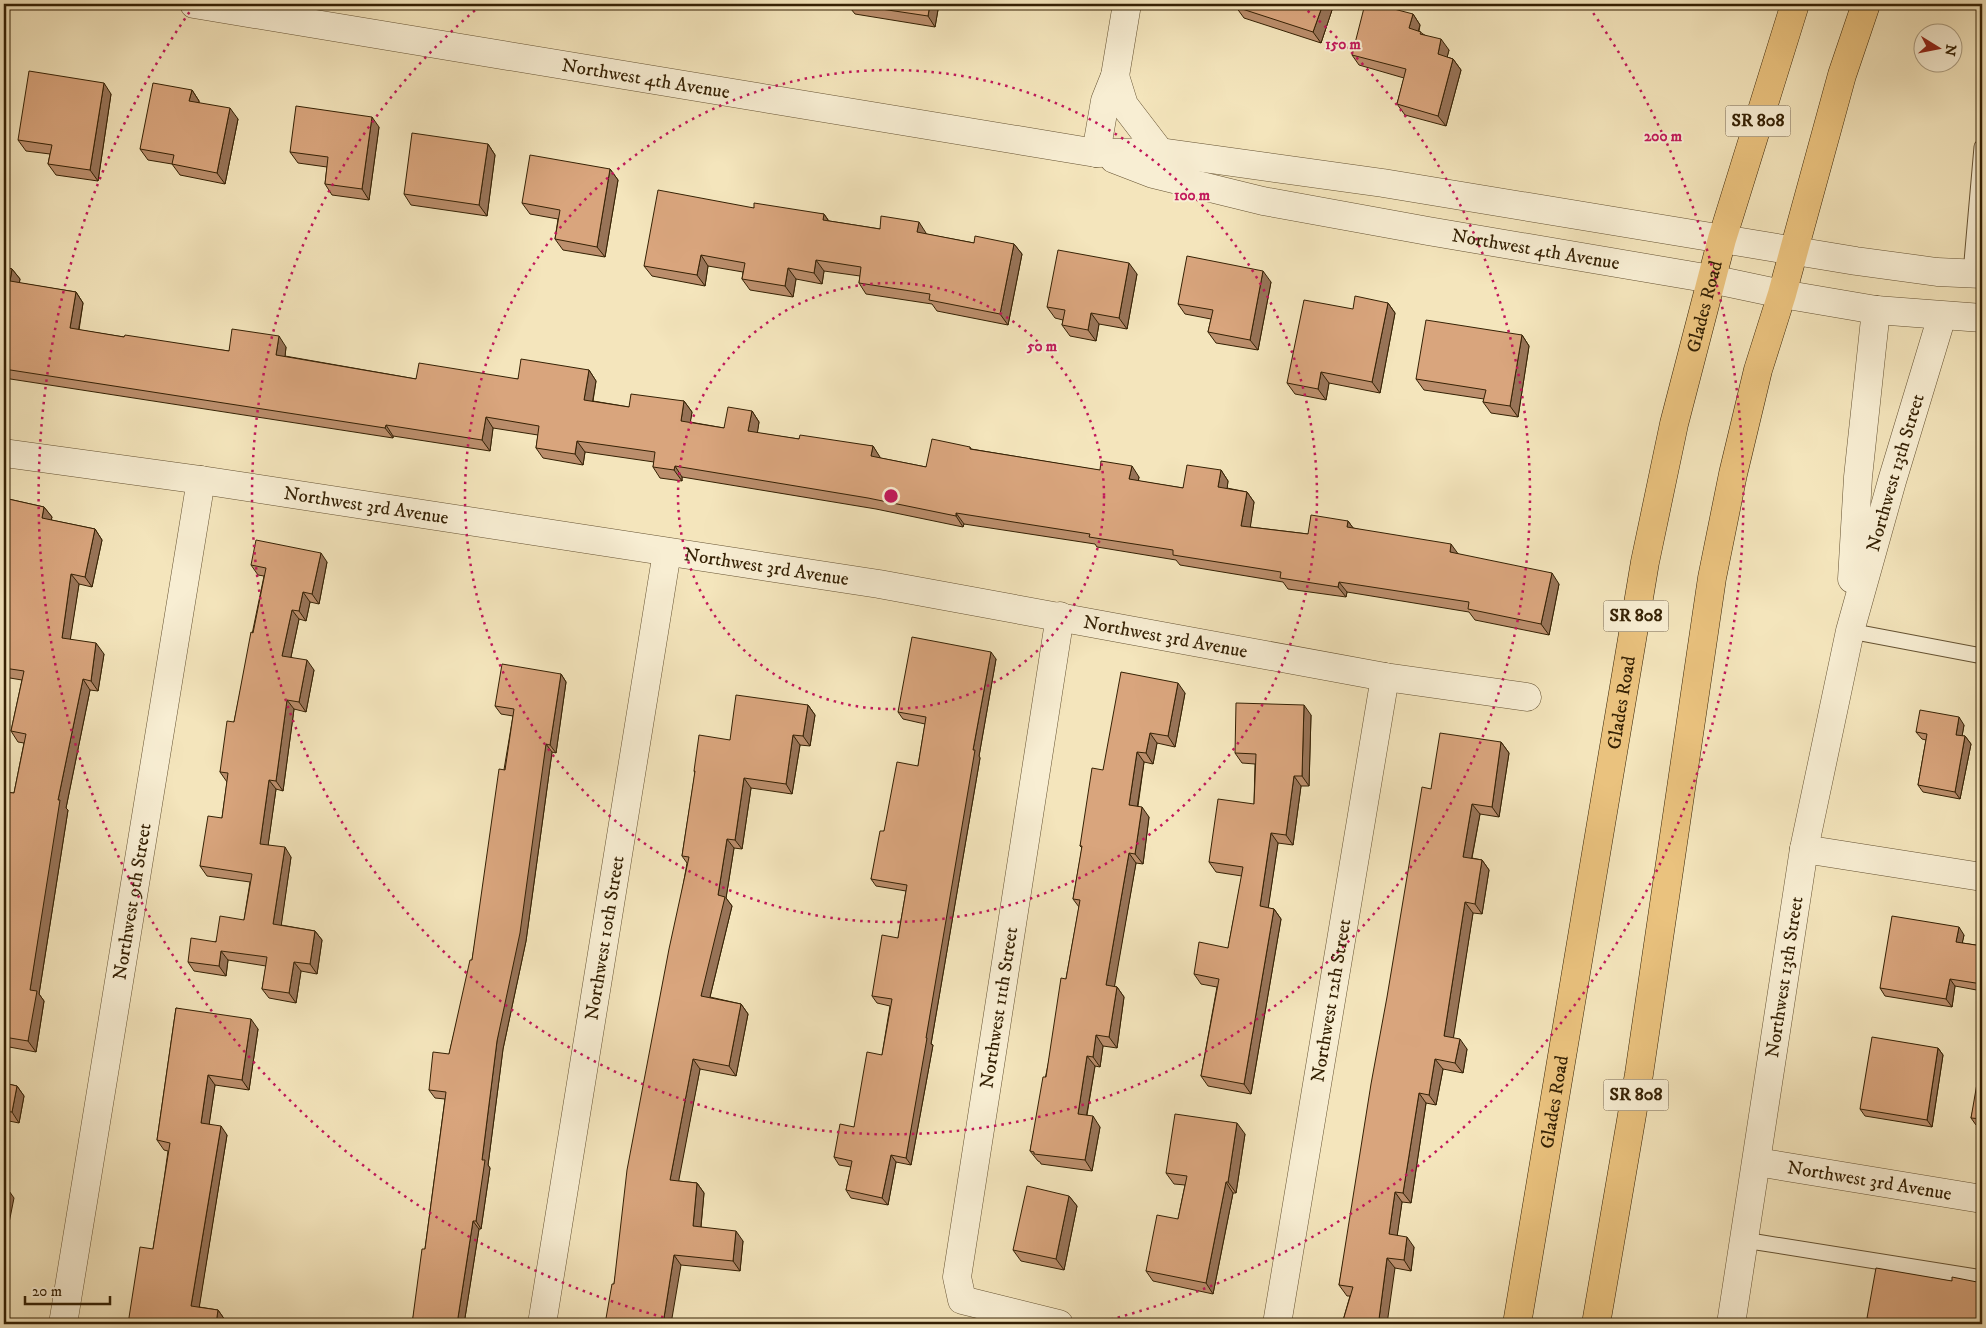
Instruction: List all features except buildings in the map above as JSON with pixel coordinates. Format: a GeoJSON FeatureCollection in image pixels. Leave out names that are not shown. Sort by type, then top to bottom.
{"type":"FeatureCollection","features":[{"type":"Feature","properties":{"kind":"main road","name":"Glades Road"},"geometry":{"type":"LineString","coordinates":[[1517,1324],[1645,562],[1674,424],[1722,239],[1795,4]]}},
{"type":"Feature","properties":{"kind":"main road","name":"SR 808"},"geometry":{"type":"LineString","coordinates":[[1596,1324],[1639,1074],[1712,578],[1733,474],[1758,370],[1782,294],[1842,75],[1866,4]]}},
{"type":"Feature","properties":{"kind":"street","name":"Northwest 4th Avenue"},"geometry":{"type":"LineString","coordinates":[[194,4],[1096,153],[1160,152],[1383,183],[1794,251],[1929,271],[1976,273]]}},
{"type":"Feature","properties":{"kind":"street"},"geometry":{"type":"LineString","coordinates":[[1096,153],[1105,101],[1115,76],[1127,4]]}},
{"type":"Feature","properties":{"kind":"street"},"geometry":{"type":"LineString","coordinates":[[1115,76],[1124,105],[1160,152]]}},
{"type":"Feature","properties":{"kind":"street","name":"Northwest 4th Avenue"},"geometry":{"type":"LineString","coordinates":[[1096,153],[1153,174],[1264,201],[1711,279],[1782,294],[1876,310],[1982,318]]}},
{"type":"Feature","properties":{"kind":"street","name":"Northwest 13th Street"},"geometry":{"type":"LineString","coordinates":[[1850,631],[1858,477],[1876,310]]}},
{"type":"Feature","properties":{"kind":"street","name":"Northwest 13th Street"},"geometry":{"type":"LineString","coordinates":[[1731,1324],[1804,849],[1850,631],[1892,481],[1942,316]]}},
{"type":"Feature","properties":{"kind":"street","name":"Northwest 3rd Avenue"},"geometry":{"type":"LineString","coordinates":[[4,453],[201,480],[879,584],[1385,677],[1527,697]]}},
{"type":"Feature","properties":{"kind":"street","name":"Northwest 9th Street"},"geometry":{"type":"LineString","coordinates":[[63,1324],[201,480]]}},
{"type":"Feature","properties":{"kind":"street","name":"Northwest 10th Street"},"geometry":{"type":"LineString","coordinates":[[542,1324],[667,552]]}},
{"type":"Feature","properties":{"kind":"street","name":"Northwest 11th Street"},"geometry":{"type":"LineString","coordinates":[[1059,1324],[962,1300],[957,1278],[1060,616]]}},
{"type":"Feature","properties":{"kind":"street","name":"Northwest 12th Street"},"geometry":{"type":"LineString","coordinates":[[1277,1324],[1385,677]]}},
{"type":"Feature","properties":{"kind":"street"},"geometry":{"type":"LineString","coordinates":[[1804,849],[1982,877]]}},
{"type":"Feature","properties":{"kind":"street","name":"Northwest 3rd Avenue"},"geometry":{"type":"LineString","coordinates":[[1756,1162],[1982,1199]]}},
{"type":"Feature","properties":{"kind":"lane"},"geometry":{"type":"LineString","coordinates":[[1976,273],[1982,147]]}},
{"type":"Feature","properties":{"kind":"lane"},"geometry":{"type":"LineString","coordinates":[[1850,631],[1982,656]]}},
{"type":"Feature","properties":{"kind":"lane"},"geometry":{"type":"LineString","coordinates":[[1744,1240],[1982,1278]]}}]}
